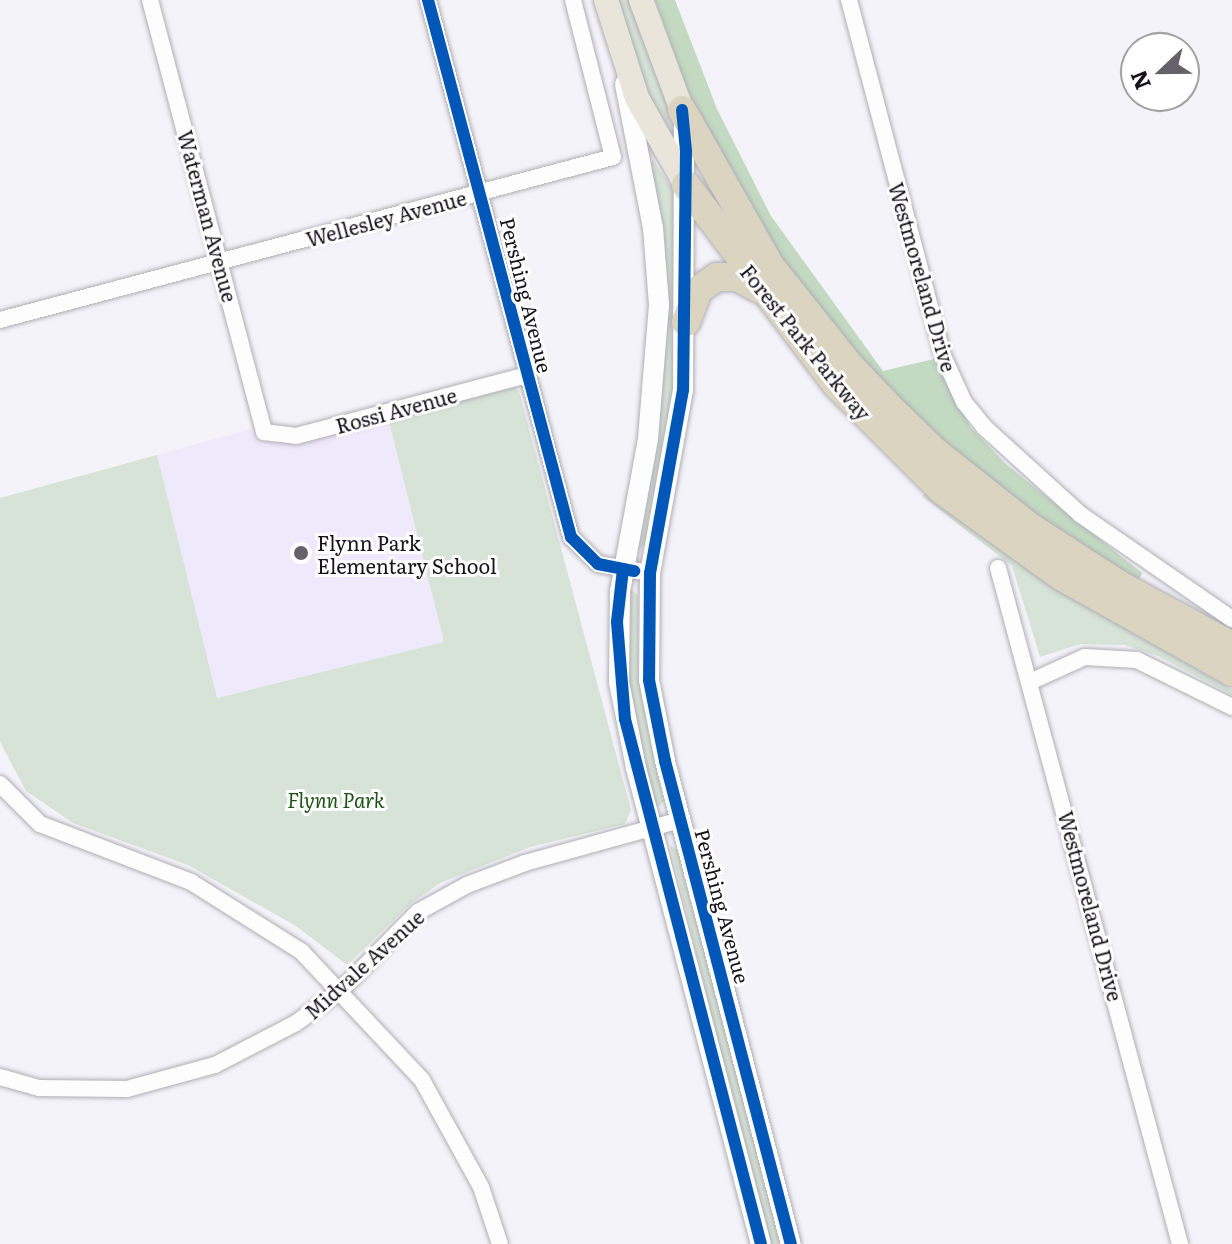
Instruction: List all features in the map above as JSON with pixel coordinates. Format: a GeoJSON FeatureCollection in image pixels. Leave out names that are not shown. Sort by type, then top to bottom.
{"type":"FeatureCollection","features":[{"type":"Feature","properties":{"kind":"highway","name":"Forest Park Parkway"},"geometry":{"type":"LineString","coordinates":[[682,110],[771,267],[849,365],[923,440],[1030,527],[1118,584],[1232,646]]}},
{"type":"Feature","properties":{"kind":"highway","name":"Forest Park Parkway"},"geometry":{"type":"LineString","coordinates":[[686,185],[761,290],[836,384],[943,491],[1061,576],[1232,672]]}},
{"type":"Feature","properties":{"kind":"highway"},"geometry":{"type":"LineString","coordinates":[[686,322],[698,290],[717,277],[737,277],[761,290]]}},
{"type":"Feature","properties":{"kind":"main road","name":"Forest Park Parkway"},"geometry":{"type":"LineString","coordinates":[[606,0],[620,55],[644,113],[686,185]]}},
{"type":"Feature","properties":{"kind":"main road","name":"Forest Park Parkway"},"geometry":{"type":"LineString","coordinates":[[641,0],[682,110]]}},
{"type":"Feature","properties":{"kind":"street","name":"Waterman Avenue"},"geometry":{"type":"LineString","coordinates":[[150,0],[264,432]]}},
{"type":"Feature","properties":{"kind":"street","name":"Pershing Avenue"},"geometry":{"type":"LineString","coordinates":[[428,0],[571,537],[590,559],[650,573]]}},
{"type":"Feature","properties":{"kind":"street","name":"Wellesley Avenue"},"geometry":{"type":"LineString","coordinates":[[0,320],[613,157],[573,0]]}},
{"type":"Feature","properties":{"kind":"street","name":"Westmoreland Drive"},"geometry":{"type":"LineString","coordinates":[[849,0],[943,356],[964,402],[1003,446],[1081,515],[1232,619]]}},
{"type":"Feature","properties":{"kind":"street"},"geometry":{"type":"LineString","coordinates":[[620,55],[653,228],[659,305],[648,439],[623,569],[617,622],[619,682],[652,828],[761,1244]]}},
{"type":"Feature","properties":{"kind":"street","name":"Pershing Avenue"},"geometry":{"type":"LineString","coordinates":[[682,110],[686,185],[686,322],[678,442],[650,573],[649,680],[680,820],[791,1244]]}},
{"type":"Feature","properties":{"kind":"street","name":"Rossi Avenue"},"geometry":{"type":"LineString","coordinates":[[264,432],[296,436],[527,375]]}},
{"type":"Feature","properties":{"kind":"street","name":"Westmoreland Drive"},"geometry":{"type":"LineString","coordinates":[[998,568],[1032,681],[1180,1244]]}},
{"type":"Feature","properties":{"kind":"street"},"geometry":{"type":"LineString","coordinates":[[1032,681],[1085,657],[1137,660],[1232,707]]}},
{"type":"Feature","properties":{"kind":"street"},"geometry":{"type":"LineString","coordinates":[[0,784],[40,824],[191,882],[302,952],[341,990],[422,1080],[475,1174],[500,1244]]}},
{"type":"Feature","properties":{"kind":"street","name":"Midvale Avenue"},"geometry":{"type":"LineString","coordinates":[[0,1077],[69,1090],[127,1089],[169,1079],[261,1043],[341,990],[418,912],[467,885],[525,863],[680,820]]}},
{"type":"Feature","properties":{"kind":"shaded area","name":"Flynn Park Elementary School"},"geometry":{"type":"Polygon","coordinates":[[[388,418],[444,642],[216,698],[157,455],[250,429],[263,441],[282,444],[388,418]]]}},
{"type":"Feature","properties":{"kind":"green space"},"geometry":{"type":"Polygon","coordinates":[[[614,0],[630,0],[670,110],[676,150],[661,132],[614,0]]]}},
{"type":"Feature","properties":{"kind":"green space"},"geometry":{"type":"Polygon","coordinates":[[[655,0],[675,0],[717,109],[771,216],[883,371],[934,359],[971,428],[1007,465],[1142,573],[1138,582],[1089,554],[938,443],[799,290],[697,116],[655,0]]]}},
{"type":"Feature","properties":{"kind":"green space"},"geometry":{"type":"Polygon","coordinates":[[[653,160],[676,194],[675,387],[646,543],[635,553],[662,387],[664,331],[648,166],[653,160]]]}},
{"type":"Feature","properties":{"kind":"green space","name":"Flynn Park"},"geometry":{"type":"Polygon","coordinates":[[[513,385],[519,391],[631,810],[625,824],[530,847],[440,883],[409,905],[347,965],[296,926],[188,865],[73,823],[26,791],[0,742],[0,498],[157,455],[217,698],[444,642],[388,418],[513,385]]]}},
{"type":"Feature","properties":{"kind":"green space"},"geometry":{"type":"Polygon","coordinates":[[[929,491],[1032,572],[1232,689],[1232,695],[1158,656],[1125,645],[1080,644],[1040,657],[1012,566],[922,496],[929,491]]]}},
{"type":"Feature","properties":{"kind":"green space"},"geometry":{"type":"Polygon","coordinates":[[[629,589],[638,595],[638,672],[664,801],[660,806],[654,805],[628,698],[629,589]]]}},
{"type":"Feature","properties":{"kind":"green space"},"geometry":{"type":"Polygon","coordinates":[[[670,845],[677,850],[782,1244],[768,1244],[670,845]]]}},
{"type":"Feature","properties":{"kind":"cycle path"},"geometry":{"type":"LineString","coordinates":[[428,0],[571,537],[598,564],[634,571]]}},
{"type":"Feature","properties":{"kind":"cycle path"},"geometry":{"type":"LineString","coordinates":[[682,110],[686,151],[683,390],[650,573],[649,680],[665,761],[791,1244]]}},
{"type":"Feature","properties":{"kind":"cycle path"},"geometry":{"type":"LineString","coordinates":[[623,569],[617,622],[625,719],[761,1244]]}},
{"type":"Feature","properties":{"kind":"place","name":"Flynn Park Elementary School"},"geometry":{"type":"Point","coordinates":[301,553]}}]}
